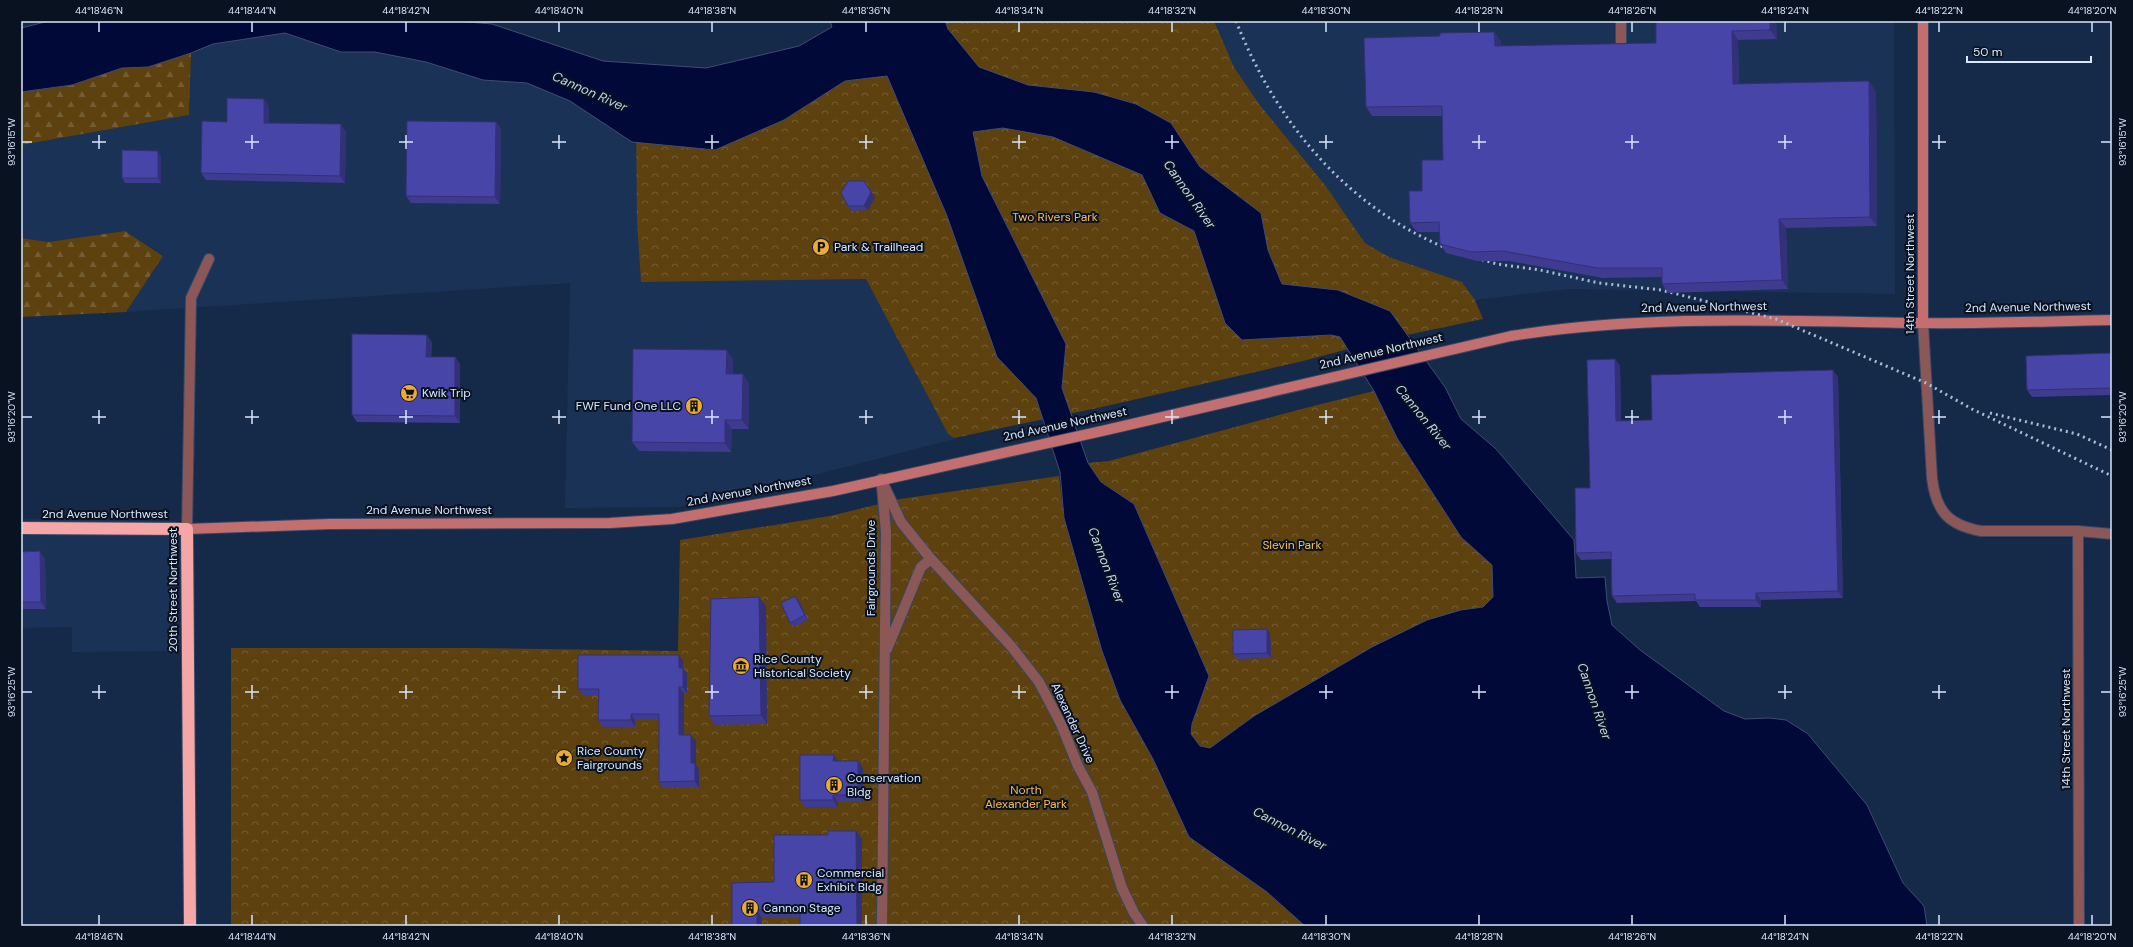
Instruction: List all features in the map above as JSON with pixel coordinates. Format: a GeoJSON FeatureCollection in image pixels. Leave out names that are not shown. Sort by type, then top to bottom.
{"type":"FeatureCollection","features":[{"type":"Feature","properties":{"kind":"highway","name":"2nd Avenue Northwest"},"geometry":{"type":"LineString","coordinates":[[21,528],[187,529]]}},
{"type":"Feature","properties":{"kind":"highway","name":"20th Street Northwest"},"geometry":{"type":"LineString","coordinates":[[187,529],[190,926]]}},
{"type":"Feature","properties":{"kind":"street"},"geometry":{"type":"LineString","coordinates":[[1621,21],[1621,42]]}},
{"type":"Feature","properties":{"kind":"street","name":"14th Street Northwest"},"geometry":{"type":"LineString","coordinates":[[1923,21],[1923,323],[1934,493],[1940,508],[1951,520],[1965,528],[1981,531],[2078,531],[2079,926]]}},
{"type":"Feature","properties":{"kind":"street","name":"20th Street Northwest"},"geometry":{"type":"LineString","coordinates":[[187,529],[191,298],[210,259]]}},
{"type":"Feature","properties":{"kind":"street","name":"2nd Avenue Northwest"},"geometry":{"type":"LineString","coordinates":[[187,529],[330,524],[545,524],[641,522],[775,502],[1102,431],[1511,336],[1558,328],[1632,323],[1776,319],[1923,323],[2112,320]]}},
{"type":"Feature","properties":{"kind":"street","name":"Alexander Drive"},"geometry":{"type":"LineString","coordinates":[[881,479],[901,522],[931,559],[1011,646],[1039,682],[1061,724],[1069,745],[1092,792],[1122,888],[1134,913],[1143,926]]}},
{"type":"Feature","properties":{"kind":"street","name":"Fairgrounds Drive"},"geometry":{"type":"LineString","coordinates":[[881,479],[886,532],[882,926]]}},
{"type":"Feature","properties":{"kind":"street"},"geometry":{"type":"LineString","coordinates":[[2078,531],[2112,534]]}},
{"type":"Feature","properties":{"kind":"street","name":"Fairgrounds Drive"},"geometry":{"type":"LineString","coordinates":[[884,656],[894,627],[921,567],[931,559]]}},
{"type":"Feature","properties":{"kind":"shaded area"},"geometry":{"type":"Polygon","coordinates":[[[1214,21],[1894,21],[1895,294],[1568,289],[1475,300],[1462,282],[1389,257],[1365,243],[1325,185],[1259,104],[1234,67],[1214,21]]]}},
{"type":"Feature","properties":{"kind":"shaded area"},"geometry":{"type":"Polygon","coordinates":[[[334,27],[636,110],[641,282],[866,279],[948,434],[954,438],[959,438],[759,489],[679,507],[565,508],[570,283],[126,312],[163,255],[125,231],[48,242],[21,238],[21,145],[189,115],[192,31],[334,27]]]}},
{"type":"Feature","properties":{"kind":"shaded area"},"geometry":{"type":"Polygon","coordinates":[[[21,519],[176,521],[180,651],[72,652],[72,627],[21,628],[21,519]]]}},
{"type":"Feature","properties":{"kind":"green space","name":"Two Rivers Park"},"geometry":{"type":"Polygon","coordinates":[[[874,21],[1214,21],[1234,67],[1259,104],[1325,185],[1365,243],[1389,257],[1462,282],[1475,300],[1483,319],[1383,340],[1299,362],[1102,407],[954,438],[948,434],[866,279],[641,282],[637,220],[636,110],[874,21]]]}},
{"type":"Feature","properties":{"kind":"green space"},"geometry":{"type":"Polygon","coordinates":[[[191,53],[189,115],[21,145],[21,92],[72,85],[122,68],[148,67],[191,53]]]}},
{"type":"Feature","properties":{"kind":"green space"},"geometry":{"type":"Polygon","coordinates":[[[125,231],[163,256],[126,312],[21,317],[21,238],[48,242],[125,231]]]}},
{"type":"Feature","properties":{"kind":"green space","name":"Slevin Park"},"geometry":{"type":"Polygon","coordinates":[[[1374,391],[1397,438],[1461,537],[1492,565],[1493,597],[1483,607],[1461,610],[1254,716],[1210,748],[1200,746],[1191,734],[1192,724],[1209,676],[1134,504],[1101,482],[1088,463],[1109,461],[1374,391]]]}},
{"type":"Feature","properties":{"kind":"green space","name":"Rice County Fairgrounds"},"geometry":{"type":"Polygon","coordinates":[[[1059,476],[1064,518],[1102,651],[1120,700],[1153,759],[1267,892],[1305,926],[231,926],[231,648],[474,648],[678,651],[680,540],[830,516],[900,499],[1059,476]]]}},
{"type":"Feature","properties":{"kind":"water","name":"Cannon River"},"geometry":{"type":"Polygon","coordinates":[[[49,21],[455,21],[492,24],[603,61],[706,68],[799,46],[832,27],[830,21],[945,21],[948,29],[979,67],[1028,85],[1094,92],[1136,104],[1171,123],[1200,167],[1261,213],[1268,250],[1282,284],[1338,290],[1390,311],[1445,387],[1461,419],[1496,449],[1574,540],[1576,578],[1605,577],[1607,601],[1612,625],[1640,650],[1724,711],[1745,719],[1769,718],[1786,720],[1808,734],[1867,805],[1903,883],[1924,906],[1927,926],[1305,926],[1267,892],[1189,837],[1153,759],[1120,700],[1102,651],[1064,518],[1060,472],[1036,398],[997,357],[947,216],[887,76],[845,81],[784,120],[715,150],[632,142],[570,101],[527,83],[483,80],[426,62],[375,52],[341,52],[285,33],[213,44],[148,67],[122,68],[72,85],[21,92],[21,28],[49,21]],[[1003,128],[973,132],[982,176],[1066,344],[1062,388],[1088,463],[1101,482],[1134,504],[1209,676],[1192,724],[1191,734],[1200,746],[1210,748],[1254,716],[1372,647],[1427,620],[1461,610],[1483,607],[1493,597],[1492,565],[1461,537],[1397,438],[1374,391],[1340,337],[1331,335],[1242,340],[1225,323],[1194,231],[1160,213],[1142,175],[1053,137],[1003,128]]]}},
{"type":"Feature","properties":{"kind":"building"},"geometry":{"type":"Polygon","coordinates":[[[1656,21],[1770,21],[1770,30],[1732,31],[1733,84],[1869,81],[1870,217],[1779,219],[1782,280],[1662,284],[1662,268],[1597,268],[1503,251],[1471,252],[1440,244],[1439,222],[1410,223],[1409,191],[1422,191],[1422,160],[1443,160],[1442,106],[1366,107],[1364,38],[1440,36],[1440,33],[1494,32],[1495,46],[1656,43],[1656,21]]]}},
{"type":"Feature","properties":{"kind":"building"},"geometry":{"type":"Polygon","coordinates":[[[227,98],[264,99],[264,123],[341,124],[340,176],[201,173],[202,121],[227,122],[227,98]]]}},
{"type":"Feature","properties":{"kind":"building"},"geometry":{"type":"Polygon","coordinates":[[[407,121],[496,122],[495,197],[406,196],[407,121]]]}},
{"type":"Feature","properties":{"kind":"building"},"geometry":{"type":"Polygon","coordinates":[[[122,150],[158,151],[158,178],[122,178],[122,150]]]}},
{"type":"Feature","properties":{"kind":"building"},"geometry":{"type":"Polygon","coordinates":[[[848,181],[864,181],[871,192],[864,206],[848,206],[841,193],[848,181]]]}},
{"type":"Feature","properties":{"kind":"building","name":"Kwik Trip"},"geometry":{"type":"Polygon","coordinates":[[[352,334],[427,335],[426,357],[455,357],[455,416],[352,415],[352,334]]]}},
{"type":"Feature","properties":{"kind":"building","name":"FWF Fund One LLC"},"geometry":{"type":"Polygon","coordinates":[[[633,349],[727,350],[726,374],[743,374],[742,420],[725,420],[725,443],[632,442],[633,349]]]}},
{"type":"Feature","properties":{"kind":"building"},"geometry":{"type":"Polygon","coordinates":[[[2112,353],[2112,388],[2027,390],[2026,356],[2112,353]]]}},
{"type":"Feature","properties":{"kind":"building"},"geometry":{"type":"Polygon","coordinates":[[[1615,359],[1616,421],[1652,420],[1651,375],[1833,370],[1838,591],[1756,593],[1756,600],[1695,600],[1695,594],[1612,596],[1611,552],[1576,553],[1575,488],[1590,488],[1587,360],[1615,359]]]}},
{"type":"Feature","properties":{"kind":"building"},"geometry":{"type":"Polygon","coordinates":[[[40,551],[41,602],[21,602],[21,552],[40,551]]]}},
{"type":"Feature","properties":{"kind":"building"},"geometry":{"type":"Polygon","coordinates":[[[795,596],[805,615],[790,623],[781,603],[795,596]]]}},
{"type":"Feature","properties":{"kind":"building","name":"Rice County Historical Society"},"geometry":{"type":"Polygon","coordinates":[[[759,597],[761,715],[709,716],[711,599],[759,597]]]}},
{"type":"Feature","properties":{"kind":"building"},"geometry":{"type":"Polygon","coordinates":[[[1267,629],[1267,653],[1233,654],[1233,630],[1267,629]]]}},
{"type":"Feature","properties":{"kind":"building"},"geometry":{"type":"Polygon","coordinates":[[[578,655],[679,655],[679,668],[683,668],[683,687],[679,687],[679,735],[691,735],[691,763],[695,763],[695,781],[659,782],[659,714],[631,714],[631,720],[598,720],[599,689],[578,689],[578,655]]]}},
{"type":"Feature","properties":{"kind":"building","name":"Conservation Bldg"},"geometry":{"type":"Polygon","coordinates":[[[800,755],[834,755],[833,761],[858,761],[858,795],[833,795],[833,800],[800,800],[800,755]]]}},
{"type":"Feature","properties":{"kind":"building"},"geometry":{"type":"Polygon","coordinates":[[[828,831],[856,831],[857,925],[859,926],[800,926],[800,910],[757,910],[757,926],[732,926],[732,883],[774,882],[774,835],[828,835],[828,831]]]}},
{"type":"Feature","properties":{"kind":"railway"},"geometry":{"type":"LineString","coordinates":[[1236,21],[1252,58],[1272,94],[1294,127],[1320,158],[1348,186],[1380,211],[1414,233],[1451,250]]}},
{"type":"Feature","properties":{"kind":"railway"},"geometry":{"type":"LineString","coordinates":[[1476,258],[1497,264],[1540,270],[1599,283],[1661,290],[1776,319],[1926,383],[1972,409],[2112,476]]}},
{"type":"Feature","properties":{"kind":"railway"},"geometry":{"type":"LineString","coordinates":[[1990,413],[2077,434],[2112,450]]}},
{"type":"Feature","properties":{"kind":"place","name":"Park & Trailhead"},"geometry":{"type":"Point","coordinates":[821,247]}},
{"type":"Feature","properties":{"kind":"place","name":"Kwik Trip"},"geometry":{"type":"Point","coordinates":[409,393]}},
{"type":"Feature","properties":{"kind":"place","name":"FWF Fund One LLC"},"geometry":{"type":"Point","coordinates":[694,406]}},
{"type":"Feature","properties":{"kind":"place","name":"Rice County Historical Society"},"geometry":{"type":"Point","coordinates":[741,666]}},
{"type":"Feature","properties":{"kind":"place","name":"Rice County Fairgrounds"},"geometry":{"type":"Point","coordinates":[564,758]}},
{"type":"Feature","properties":{"kind":"place","name":"Conservation Bldg"},"geometry":{"type":"Point","coordinates":[834,785]}},
{"type":"Feature","properties":{"kind":"place","name":"Commercial Exhibit Bldg"},"geometry":{"type":"Point","coordinates":[804,880]}},
{"type":"Feature","properties":{"kind":"place","name":"Cannon Stage"},"geometry":{"type":"Point","coordinates":[750,908]}},
{"type":"Feature","properties":{"kind":"park label","name":"North Alexander Park"},"geometry":{"type":"Point","coordinates":[1026,797]}}]}
